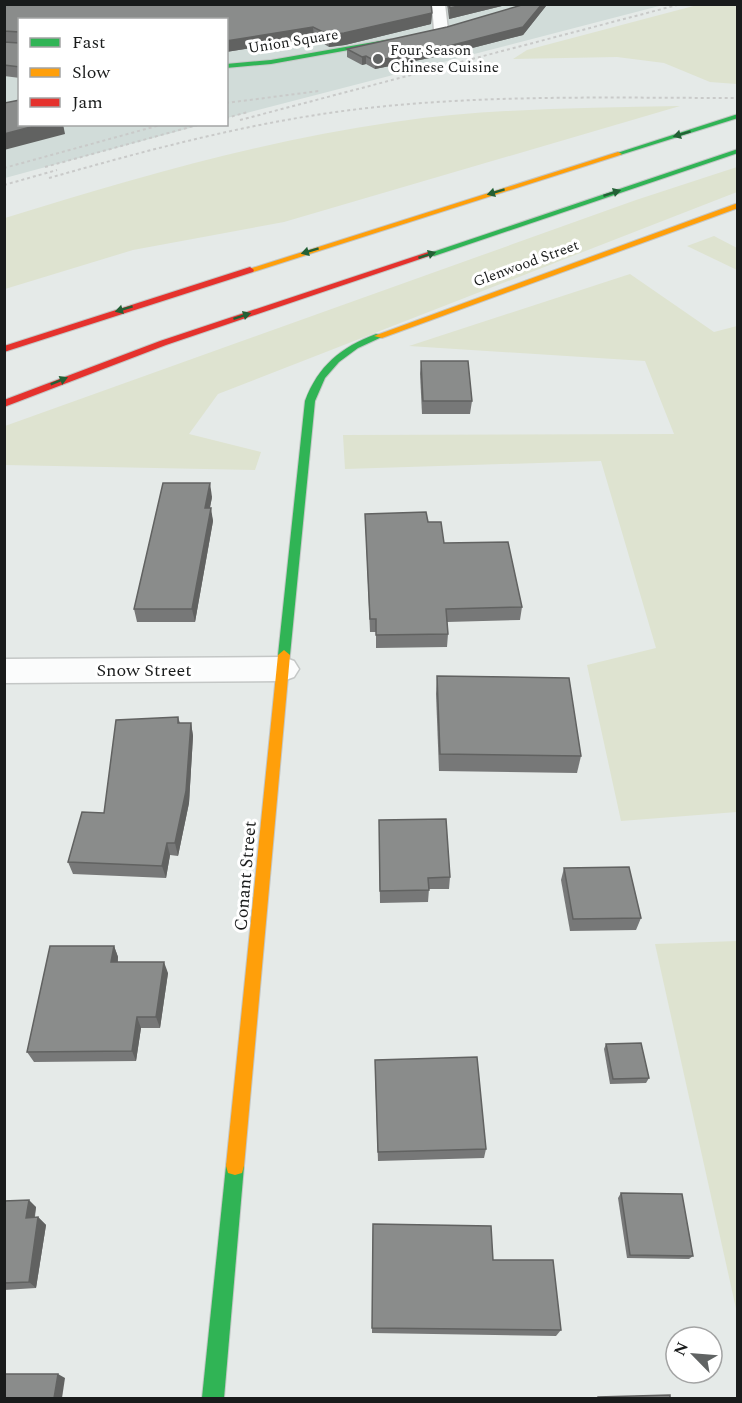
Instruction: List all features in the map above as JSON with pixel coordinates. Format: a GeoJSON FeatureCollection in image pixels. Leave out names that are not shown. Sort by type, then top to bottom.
{"type":"FeatureCollection","features":[{"type":"Feature","properties":{"kind":"main road"},"geometry":{"type":"LineString","coordinates":[[426,33],[448,28]]}},
{"type":"Feature","properties":{"kind":"main road","name":"Union Square"},"geometry":{"type":"LineString","coordinates":[[228,66],[271,62],[405,38]]}},
{"type":"Feature","properties":{"kind":"main road"},"geometry":{"type":"LineString","coordinates":[[4,349],[738,115]]}},
{"type":"Feature","properties":{"kind":"main road"},"geometry":{"type":"LineString","coordinates":[[4,404],[67,378],[209,327],[738,151]]}},
{"type":"Feature","properties":{"kind":"main road","name":"Glenwood Street"},"geometry":{"type":"LineString","coordinates":[[330,361],[343,351],[377,335],[738,205]]}},
{"type":"Feature","properties":{"kind":"main road","name":"Conant Street"},"geometry":{"type":"LineString","coordinates":[[213,1398],[308,414],[314,386],[330,361]]}},
{"type":"Feature","properties":{"kind":"street"},"geometry":{"type":"LineString","coordinates":[[438,4],[448,28]]}},
{"type":"Feature","properties":{"kind":"street","name":"Snow Street"},"geometry":{"type":"LineString","coordinates":[[4,671],[283,669]]}},
{"type":"Feature","properties":{"kind":"shaded area"},"geometry":{"type":"Polygon","coordinates":[[[5,5],[663,5],[228,118],[228,18],[18,18],[18,126],[197,126],[5,178],[5,5]]]}},
{"type":"Feature","properties":{"kind":"green space"},"geometry":{"type":"Polygon","coordinates":[[[701,4],[737,5],[737,84],[710,82],[664,63],[617,57],[513,59],[527,50],[701,4]]]}},
{"type":"Feature","properties":{"kind":"green space"},"geometry":{"type":"Polygon","coordinates":[[[680,106],[284,222],[133,250],[5,289],[5,218],[149,175],[246,150],[344,130],[429,117],[501,111],[680,106]]]}},
{"type":"Feature","properties":{"kind":"green space"},"geometry":{"type":"Polygon","coordinates":[[[737,167],[737,192],[218,394],[189,434],[261,452],[255,470],[5,465],[5,426],[636,200],[737,167]]]}},
{"type":"Feature","properties":{"kind":"green space"},"geometry":{"type":"Polygon","coordinates":[[[714,236],[737,248],[737,270],[687,246],[714,236]]]}},
{"type":"Feature","properties":{"kind":"green space"},"geometry":{"type":"Polygon","coordinates":[[[630,274],[714,332],[737,326],[737,812],[621,821],[587,665],[656,648],[601,461],[345,469],[343,435],[674,434],[645,361],[409,346],[630,274]]]}},
{"type":"Feature","properties":{"kind":"green space"},"geometry":{"type":"Polygon","coordinates":[[[738,941],[737,1313],[655,944],[738,941]]]}},
{"type":"Feature","properties":{"kind":"building"},"geometry":{"type":"Polygon","coordinates":[[[4,4],[431,4],[432,13],[344,33],[329,35],[313,27],[228,41],[228,18],[18,18],[18,32],[4,31],[4,4]]]}},
{"type":"Feature","properties":{"kind":"building"},"geometry":{"type":"Polygon","coordinates":[[[449,4],[466,4],[450,8],[449,4]]]}},
{"type":"Feature","properties":{"kind":"building"},"geometry":{"type":"Polygon","coordinates":[[[525,4],[542,4],[523,27],[449,46],[375,61],[347,49],[447,27],[525,4]]]}},
{"type":"Feature","properties":{"kind":"building"},"geometry":{"type":"Polygon","coordinates":[[[4,42],[18,43],[18,67],[4,65],[4,42]]]}},
{"type":"Feature","properties":{"kind":"building"},"geometry":{"type":"Polygon","coordinates":[[[18,100],[18,126],[34,126],[4,134],[4,103],[18,100]]]}},
{"type":"Feature","properties":{"kind":"building"},"geometry":{"type":"Polygon","coordinates":[[[421,361],[468,361],[472,401],[423,401],[421,361]]]}},
{"type":"Feature","properties":{"kind":"building"},"geometry":{"type":"Polygon","coordinates":[[[163,483],[210,483],[205,508],[211,508],[192,609],[134,609],[163,483]]]}},
{"type":"Feature","properties":{"kind":"building"},"geometry":{"type":"Polygon","coordinates":[[[426,512],[428,522],[441,522],[444,543],[508,542],[522,607],[446,609],[448,634],[376,635],[376,619],[370,619],[365,514],[426,512]]]}},
{"type":"Feature","properties":{"kind":"building"},"geometry":{"type":"Polygon","coordinates":[[[437,676],[569,678],[581,756],[440,754],[437,676]]]}},
{"type":"Feature","properties":{"kind":"building"},"geometry":{"type":"Polygon","coordinates":[[[178,717],[178,723],[191,723],[186,791],[175,843],[167,843],[162,866],[68,862],[82,812],[104,813],[116,720],[178,717]]]}},
{"type":"Feature","properties":{"kind":"building"},"geometry":{"type":"Polygon","coordinates":[[[446,819],[450,877],[428,878],[429,890],[380,891],[379,820],[446,819]]]}},
{"type":"Feature","properties":{"kind":"building"},"geometry":{"type":"Polygon","coordinates":[[[629,867],[641,918],[573,919],[564,868],[629,867]]]}},
{"type":"Feature","properties":{"kind":"building"},"geometry":{"type":"Polygon","coordinates":[[[50,946],[114,946],[111,962],[164,962],[156,1017],[137,1017],[132,1051],[27,1052],[50,946]]]}},
{"type":"Feature","properties":{"kind":"building"},"geometry":{"type":"Polygon","coordinates":[[[641,1043],[649,1078],[613,1079],[606,1044],[641,1043]]]}},
{"type":"Feature","properties":{"kind":"building"},"geometry":{"type":"Polygon","coordinates":[[[477,1057],[486,1149],[378,1152],[375,1060],[477,1057]]]}},
{"type":"Feature","properties":{"kind":"building"},"geometry":{"type":"Polygon","coordinates":[[[621,1193],[682,1194],[693,1256],[630,1255],[621,1193]]]}},
{"type":"Feature","properties":{"kind":"building"},"geometry":{"type":"Polygon","coordinates":[[[29,1200],[26,1218],[38,1217],[29,1282],[4,1283],[4,1201],[29,1200]]]}},
{"type":"Feature","properties":{"kind":"building"},"geometry":{"type":"Polygon","coordinates":[[[373,1224],[491,1226],[493,1260],[553,1260],[561,1330],[372,1328],[373,1224]]]}},
{"type":"Feature","properties":{"kind":"building"},"geometry":{"type":"Polygon","coordinates":[[[4,1374],[58,1374],[54,1398],[4,1398],[4,1374]]]}},
{"type":"Feature","properties":{"kind":"building"},"geometry":{"type":"Polygon","coordinates":[[[670,1395],[670,1398],[598,1398],[598,1397],[670,1395]]]}},
{"type":"Feature","properties":{"kind":"railway"},"geometry":{"type":"LineString","coordinates":[[240,120],[681,4]]}},
{"type":"Feature","properties":{"kind":"railway"},"geometry":{"type":"LineString","coordinates":[[228,103],[319,91]]}},
{"type":"Feature","properties":{"kind":"railway"},"geometry":{"type":"LineString","coordinates":[[49,178],[236,130],[351,110],[496,99],[738,98]]}},
{"type":"Feature","properties":{"kind":"railway"},"geometry":{"type":"LineString","coordinates":[[228,117],[248,112]]}},
{"type":"Feature","properties":{"kind":"railway"},"geometry":{"type":"LineString","coordinates":[[4,168],[157,126]]}},
{"type":"Feature","properties":{"kind":"railway"},"geometry":{"type":"LineString","coordinates":[[45,167],[194,126]]}},
{"type":"Feature","properties":{"kind":"railway"},"geometry":{"type":"LineString","coordinates":[[4,185],[57,170]]}},
{"type":"Feature","properties":{"kind":"traffic: fast"},"geometry":{"type":"LineString","coordinates":[[228,66],[271,62],[391,41]]}},
{"type":"Feature","properties":{"kind":"traffic: fast"},"geometry":{"type":"LineString","coordinates":[[618,154],[738,116]]}},
{"type":"Feature","properties":{"kind":"traffic: fast"},"geometry":{"type":"LineString","coordinates":[[431,254],[738,151]]}},
{"type":"Feature","properties":{"kind":"traffic: fast"},"geometry":{"type":"LineString","coordinates":[[284,655],[310,401],[320,377],[327,368],[345,352],[379,336]]}},
{"type":"Feature","properties":{"kind":"traffic: fast"},"geometry":{"type":"LineString","coordinates":[[213,1398],[235,1166]]}},
{"type":"Feature","properties":{"kind":"traffic: slow"},"geometry":{"type":"LineString","coordinates":[[250,270],[618,154]]}},
{"type":"Feature","properties":{"kind":"traffic: slow"},"geometry":{"type":"LineString","coordinates":[[379,336],[738,205]]}},
{"type":"Feature","properties":{"kind":"traffic: slow"},"geometry":{"type":"LineString","coordinates":[[235,1166],[284,655]]}},
{"type":"Feature","properties":{"kind":"traffic: jam"},"geometry":{"type":"LineString","coordinates":[[4,404],[163,343],[431,254]]}},
{"type":"Feature","properties":{"kind":"traffic: jam"},"geometry":{"type":"LineString","coordinates":[[4,349],[250,270]]}},
{"type":"Feature","properties":{"kind":"place","name":"Four Season Chinese Cuisine"},"geometry":{"type":"Point","coordinates":[378,59]}}]}
